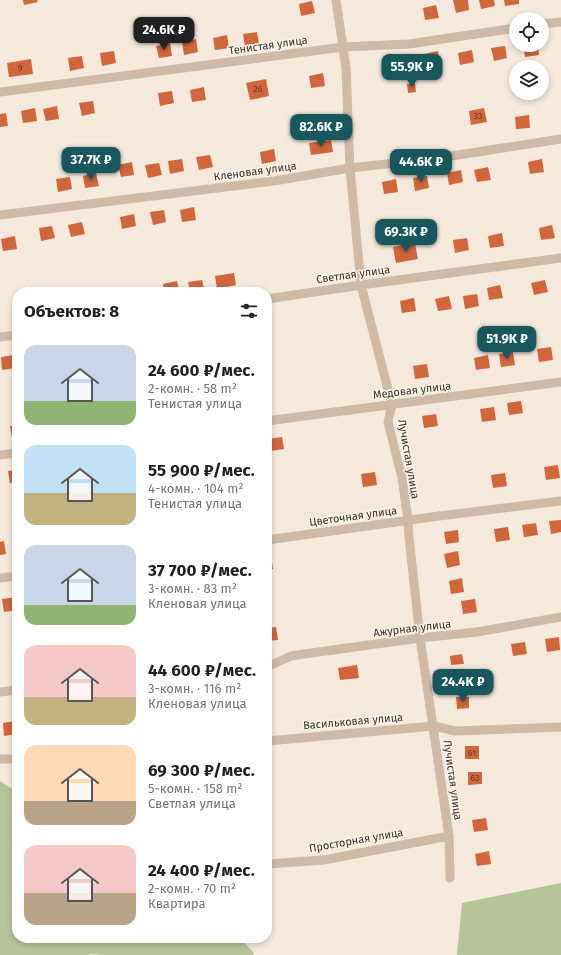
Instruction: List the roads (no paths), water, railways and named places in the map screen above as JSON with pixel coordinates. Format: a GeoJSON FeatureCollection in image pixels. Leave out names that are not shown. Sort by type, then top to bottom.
{"type":"FeatureCollection","features":[{"type":"Feature","properties":{"kind":"street","name":"Лучистая улица"},"geometry":{"type":"LineString","coordinates":[[336,0],[346,68],[350,168],[361,285],[392,405],[388,422],[402,478],[408,520],[408,537],[420,638],[449,836],[450,878]]}},
{"type":"Feature","properties":{"kind":"street"},"geometry":{"type":"LineString","coordinates":[[549,23],[561,22]]}},
{"type":"Feature","properties":{"kind":"street","name":"Тенистая улица"},"geometry":{"type":"LineString","coordinates":[[0,92],[342,47],[409,44],[509,29]]}},
{"type":"Feature","properties":{"kind":"street","name":"Кленовая улица"},"geometry":{"type":"LineString","coordinates":[[0,215],[274,181],[350,168],[432,159],[561,139]]}},
{"type":"Feature","properties":{"kind":"street","name":"Светлая улица"},"geometry":{"type":"LineString","coordinates":[[272,298],[561,258]]}},
{"type":"Feature","properties":{"kind":"street"},"geometry":{"type":"LineString","coordinates":[[0,337],[12,336]]}},
{"type":"Feature","properties":{"kind":"street","name":"Медовая улица"},"geometry":{"type":"LineString","coordinates":[[272,420],[561,382]]}},
{"type":"Feature","properties":{"kind":"street"},"geometry":{"type":"LineString","coordinates":[[0,455],[12,454]]}},
{"type":"Feature","properties":{"kind":"street","name":"Цветочная улица"},"geometry":{"type":"LineString","coordinates":[[272,539],[408,520],[561,501]]}},
{"type":"Feature","properties":{"kind":"street"},"geometry":{"type":"LineString","coordinates":[[0,578],[12,577]]}},
{"type":"Feature","properties":{"kind":"street","name":"Ажурная улица"},"geometry":{"type":"LineString","coordinates":[[272,665],[291,656],[420,638],[477,632],[561,617]]}},
{"type":"Feature","properties":{"kind":"street"},"geometry":{"type":"LineString","coordinates":[[0,692],[12,691]]}},
{"type":"Feature","properties":{"kind":"street","name":"Васильковая улица"},"geometry":{"type":"LineString","coordinates":[[272,741],[434,726],[455,731],[561,727]]}},
{"type":"Feature","properties":{"kind":"street"},"geometry":{"type":"LineString","coordinates":[[0,759],[12,759]]}},
{"type":"Feature","properties":{"kind":"street","name":"Просторная улица"},"geometry":{"type":"LineString","coordinates":[[272,864],[324,860],[449,836]]}}]}
